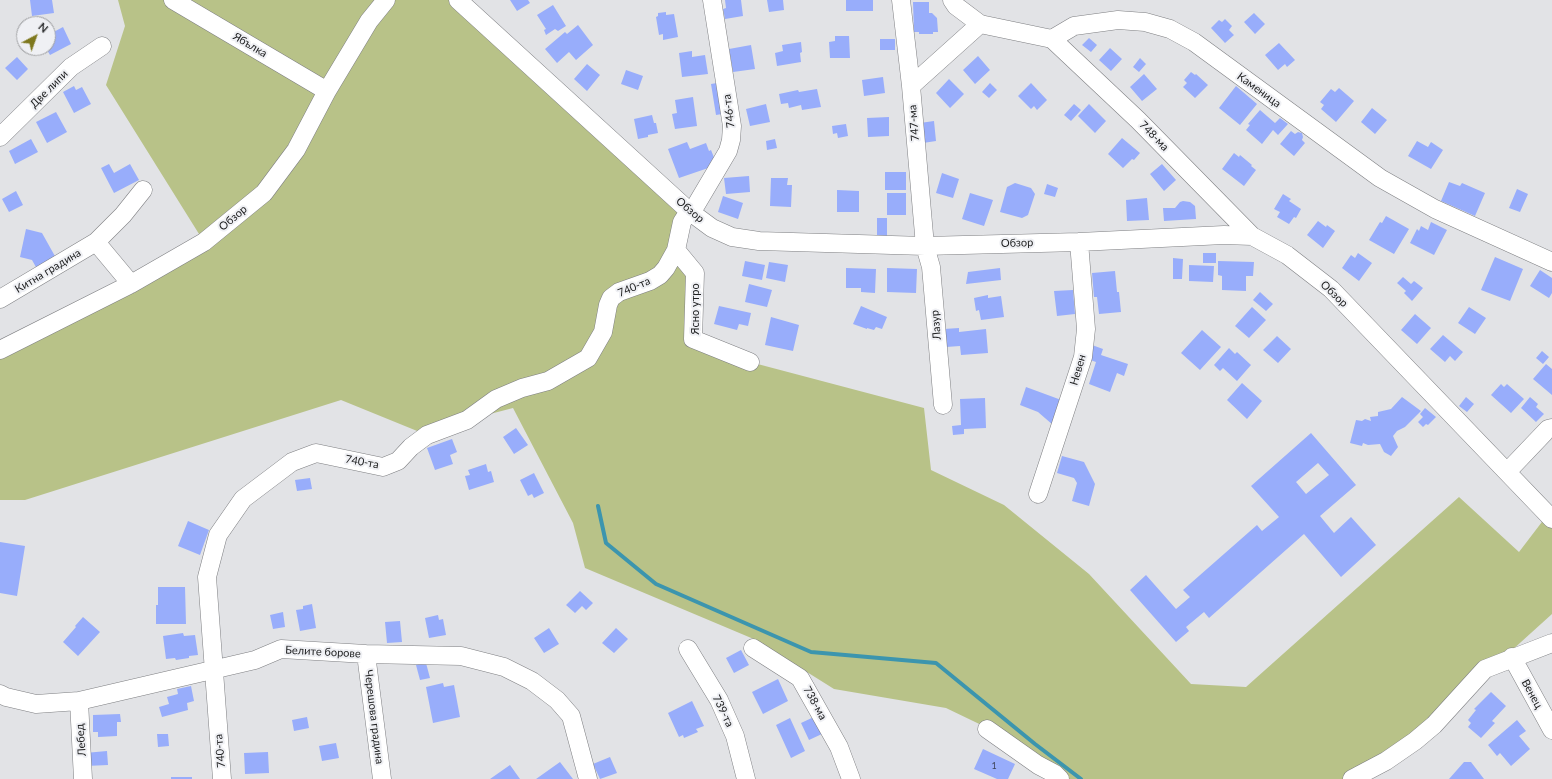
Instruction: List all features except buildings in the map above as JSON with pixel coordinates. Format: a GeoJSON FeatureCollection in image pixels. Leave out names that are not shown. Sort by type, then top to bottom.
{"type":"FeatureCollection","features":[{"type":"Feature","properties":{"kind":"street","name":"Ябълка"},"geometry":{"type":"LineString","coordinates":[[173,0],[327,91]]}},
{"type":"Feature","properties":{"kind":"street","name":"Обзор"},"geometry":{"type":"LineString","coordinates":[[0,350],[131,284],[204,242],[264,193],[296,150],[327,91],[369,21],[386,0]]}},
{"type":"Feature","properties":{"kind":"street","name":"746-та"},"geometry":{"type":"LineString","coordinates":[[689,211],[696,205],[728,151],[731,140],[732,126],[712,0]]}},
{"type":"Feature","properties":{"kind":"street","name":"747-ма"},"geometry":{"type":"LineString","coordinates":[[901,0],[911,86],[924,246]]}},
{"type":"Feature","properties":{"kind":"street"},"geometry":{"type":"LineString","coordinates":[[952,0],[956,6],[980,24],[1052,39]]}},
{"type":"Feature","properties":{"kind":"street","name":"Обзор"},"geometry":{"type":"LineString","coordinates":[[469,3],[689,211],[712,228],[732,237],[760,241],[924,246],[1079,242],[1224,235],[1252,236],[1287,255],[1331,289],[1552,519]]}},
{"type":"Feature","properties":{"kind":"street","name":"Каменица"},"geometry":{"type":"LineString","coordinates":[[1052,39],[1074,26],[1118,20],[1145,22],[1170,29],[1194,42],[1380,178],[1435,209],[1552,262]]}},
{"type":"Feature","properties":{"kind":"street"},"geometry":{"type":"LineString","coordinates":[[911,86],[980,24]]}},
{"type":"Feature","properties":{"kind":"street","name":"748-ма"},"geometry":{"type":"LineString","coordinates":[[1052,39],[1138,120],[1252,236]]}},
{"type":"Feature","properties":{"kind":"street","name":"Две липи"},"geometry":{"type":"LineString","coordinates":[[0,137],[71,67],[102,46]]}},
{"type":"Feature","properties":{"kind":"street","name":"Китна градина"},"geometry":{"type":"LineString","coordinates":[[0,299],[96,242],[123,215],[143,190]]}},
{"type":"Feature","properties":{"kind":"street","name":"740-та"},"geometry":{"type":"LineString","coordinates":[[222,779],[207,577],[218,535],[244,499],[292,462],[316,453],[383,467],[398,461],[411,447],[427,435],[467,420],[496,399],[522,388],[548,381],[588,358],[603,332],[608,305],[611,298],[619,292],[650,281],[660,275],[666,268],[676,250],[682,222],[689,211]]}},
{"type":"Feature","properties":{"kind":"street"},"geometry":{"type":"LineString","coordinates":[[96,242],[131,284]]}},
{"type":"Feature","properties":{"kind":"street","name":"Невен"},"geometry":{"type":"LineString","coordinates":[[1038,494],[1083,358],[1086,329],[1079,242]]}},
{"type":"Feature","properties":{"kind":"street","name":"Лазур"},"geometry":{"type":"LineString","coordinates":[[924,246],[931,267],[943,405]]}},
{"type":"Feature","properties":{"kind":"street","name":"Ясно утро"},"geometry":{"type":"LineString","coordinates":[[676,250],[695,272],[693,339],[750,362]]}},
{"type":"Feature","properties":{"kind":"street"},"geometry":{"type":"LineString","coordinates":[[1507,472],[1548,429],[1552,428]]}},
{"type":"Feature","properties":{"kind":"street"},"geometry":{"type":"LineString","coordinates":[[1352,779],[1386,761],[1415,741],[1434,725],[1485,669],[1512,657],[1552,643]]}},
{"type":"Feature","properties":{"kind":"street","name":"738-ма"},"geometry":{"type":"LineString","coordinates":[[753,648],[800,678],[839,747],[851,779]]}},
{"type":"Feature","properties":{"kind":"street","name":"Белите борове"},"geometry":{"type":"LineString","coordinates":[[0,694],[6,697],[36,704],[78,701],[255,660],[281,649],[366,654],[461,656],[504,667],[532,681],[557,700],[571,716],[588,779]]}},
{"type":"Feature","properties":{"kind":"street","name":"739-та"},"geometry":{"type":"LineString","coordinates":[[688,650],[719,700],[735,736],[746,779]]}},
{"type":"Feature","properties":{"kind":"street","name":"Черешова градина"},"geometry":{"type":"LineString","coordinates":[[366,654],[382,779]]}},
{"type":"Feature","properties":{"kind":"street","name":"Венец"},"geometry":{"type":"LineString","coordinates":[[1512,657],[1552,730]]}},
{"type":"Feature","properties":{"kind":"street","name":"Лебед"},"geometry":{"type":"LineString","coordinates":[[78,701],[83,779]]}},
{"type":"Feature","properties":{"kind":"street"},"geometry":{"type":"LineString","coordinates":[[988,729],[1038,765],[1055,774],[1060,779]]}},
{"type":"Feature","properties":{"kind":"green space"},"geometry":{"type":"Polygon","coordinates":[[[118,0],[458,0],[689,211],[676,250],[695,273],[693,339],[750,362],[924,408],[931,470],[1004,505],[1089,574],[1191,684],[1246,687],[1459,497],[1519,552],[1548,514],[1552,520],[1552,614],[1406,746],[1347,779],[1060,779],[998,733],[946,708],[834,689],[756,640],[585,568],[573,523],[513,408],[467,420],[427,435],[341,400],[25,500],[0,500],[0,350],[204,242],[106,85],[125,26],[118,0]]]}},
{"type":"Feature","properties":{"kind":"waterway"},"geometry":{"type":"LineString","coordinates":[[598,506],[606,543],[656,584],[811,652],[936,663],[1035,744],[1081,779]]}}]}
